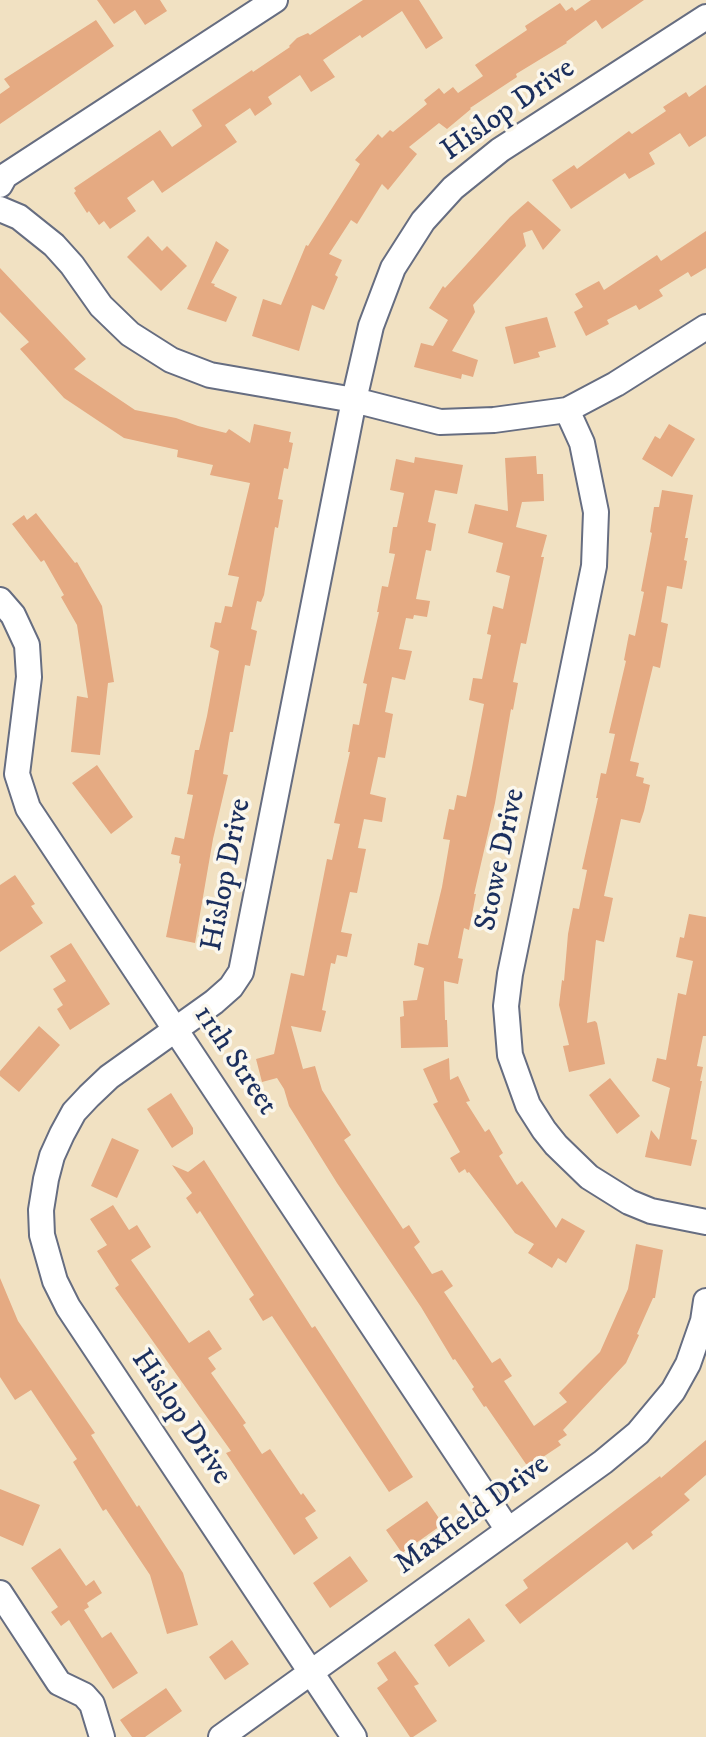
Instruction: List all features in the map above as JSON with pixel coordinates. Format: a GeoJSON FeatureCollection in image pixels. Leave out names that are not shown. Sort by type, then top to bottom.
{"type":"FeatureCollection","features":[{"type":"Feature","properties":{"kind":"street"},"geometry":{"type":"LineString","coordinates":[[0,185],[5,176],[275,0]]}},
{"type":"Feature","properties":{"kind":"street"},"geometry":{"type":"LineString","coordinates":[[701,0],[706,7]]}},
{"type":"Feature","properties":{"kind":"street","name":"Hislop Drive"},"geometry":{"type":"LineString","coordinates":[[354,1737],[68,1307],[55,1281],[43,1235],[41,1210],[52,1157],[74,1112],[109,1077],[214,1002],[231,987],[241,972],[354,400],[371,326],[393,268],[423,221],[453,188],[500,150],[706,17]]}},
{"type":"Feature","properties":{"kind":"street"},"geometry":{"type":"LineString","coordinates":[[0,209],[19,217],[54,245],[101,306],[130,334],[170,360],[210,375],[354,400],[440,422],[494,420],[567,410],[616,384],[706,327]]}},
{"type":"Feature","properties":{"kind":"street","name":"Stowe Drive"},"geometry":{"type":"LineString","coordinates":[[567,410],[582,443],[596,512],[594,566],[510,974],[506,1006],[510,1055],[528,1105],[544,1130],[563,1153],[590,1177],[629,1202],[651,1211],[706,1222]]}},
{"type":"Feature","properties":{"kind":"street","name":"11th Street"},"geometry":{"type":"LineString","coordinates":[[0,600],[13,615],[27,645],[29,677],[17,774],[28,808],[508,1530]]}},
{"type":"Feature","properties":{"kind":"street","name":"Maxfield Drive"},"geometry":{"type":"LineString","coordinates":[[220,1737],[603,1462],[638,1433],[673,1391],[688,1364],[703,1321],[706,1301]]}},
{"type":"Feature","properties":{"kind":"street"},"geometry":{"type":"LineString","coordinates":[[0,1593],[58,1683],[83,1695],[92,1704],[102,1737]]}},
{"type":"Feature","properties":{"kind":"building"},"geometry":{"type":"Polygon","coordinates":[[[97,0],[160,0],[167,11],[145,25],[135,10],[114,24],[97,0]]]}},
{"type":"Feature","properties":{"kind":"building"},"geometry":{"type":"Polygon","coordinates":[[[363,0],[419,0],[443,38],[426,49],[402,11],[323,60],[335,77],[311,92],[300,75],[268,97],[272,104],[255,116],[250,108],[225,125],[237,142],[162,193],[153,180],[127,198],[136,211],[110,229],[104,221],[99,225],[89,211],[87,213],[74,193],[74,188],[160,130],[172,147],[202,126],[192,110],[290,47],[297,38],[308,33],[310,35],[363,0]]]}},
{"type":"Feature","properties":{"kind":"building"},"geometry":{"type":"Polygon","coordinates":[[[591,0],[644,0],[602,29],[596,20],[567,43],[516,74],[517,77],[470,108],[447,129],[439,123],[409,147],[417,154],[388,190],[382,184],[357,224],[351,220],[329,254],[342,260],[335,275],[338,277],[324,310],[312,305],[299,351],[252,336],[263,299],[281,305],[306,245],[308,246],[360,164],[355,160],[378,134],[382,138],[390,130],[393,132],[427,104],[424,100],[439,88],[444,94],[453,87],[458,93],[483,76],[475,65],[527,30],[525,26],[560,3],[566,11],[572,7],[575,11],[591,0]]]}},
{"type":"Feature","properties":{"kind":"building"},"geometry":{"type":"Polygon","coordinates":[[[96,20],[114,46],[0,124],[0,94],[10,87],[4,79],[96,20]]]}},
{"type":"Feature","properties":{"kind":"building"},"geometry":{"type":"Polygon","coordinates":[[[706,85],[706,136],[689,147],[680,133],[649,153],[655,164],[629,179],[625,173],[571,209],[552,180],[574,165],[577,169],[629,131],[632,134],[666,111],[663,107],[686,92],[689,97],[706,85]]]}},
{"type":"Feature","properties":{"kind":"building"},"geometry":{"type":"Polygon","coordinates":[[[528,201],[561,230],[543,250],[532,230],[523,233],[526,246],[473,305],[475,312],[452,351],[478,360],[473,377],[462,374],[461,379],[414,367],[421,343],[433,346],[448,320],[429,308],[443,286],[445,288],[528,201]]]}},
{"type":"Feature","properties":{"kind":"building"},"geometry":{"type":"Polygon","coordinates":[[[706,231],[706,268],[691,277],[688,272],[659,290],[663,296],[639,310],[636,305],[607,320],[609,324],[586,336],[574,312],[583,307],[575,294],[599,281],[604,290],[657,255],[661,261],[706,231]]]}},
{"type":"Feature","properties":{"kind":"building"},"geometry":{"type":"Polygon","coordinates":[[[148,236],[162,251],[167,246],[187,266],[161,291],[127,257],[148,236]]]}},
{"type":"Feature","properties":{"kind":"building"},"geometry":{"type":"Polygon","coordinates":[[[216,241],[229,250],[211,283],[237,297],[226,322],[187,309],[216,241]]]}},
{"type":"Feature","properties":{"kind":"building"},"geometry":{"type":"Polygon","coordinates":[[[0,268],[86,359],[74,369],[135,410],[176,418],[226,433],[229,429],[250,443],[254,424],[291,432],[289,442],[293,443],[288,469],[284,468],[278,499],[283,500],[278,528],[275,527],[264,595],[261,602],[257,601],[251,629],[257,631],[250,666],[245,665],[233,732],[230,732],[223,774],[228,775],[213,839],[195,943],[166,937],[181,864],[180,856],[171,854],[175,837],[184,839],[193,795],[187,794],[195,750],[199,750],[219,651],[210,647],[215,622],[221,623],[225,606],[232,607],[239,577],[228,575],[250,483],[210,475],[213,465],[177,457],[178,450],[124,438],[64,398],[20,349],[29,342],[0,312],[0,268]]]}},
{"type":"Feature","properties":{"kind":"building"},"geometry":{"type":"Polygon","coordinates":[[[547,317],[556,347],[538,352],[540,357],[514,364],[505,327],[547,317]]]}},
{"type":"Feature","properties":{"kind":"building"},"geometry":{"type":"Polygon","coordinates":[[[669,424],[695,439],[672,477],[642,459],[655,436],[660,439],[669,424]]]}},
{"type":"Feature","properties":{"kind":"building"},"geometry":{"type":"Polygon","coordinates":[[[536,456],[537,474],[543,474],[544,501],[522,502],[516,527],[547,535],[541,557],[544,557],[526,644],[521,643],[513,682],[518,683],[474,894],[469,930],[464,928],[458,958],[463,959],[458,984],[444,981],[448,1047],[401,1048],[400,1017],[404,1016],[403,1001],[417,1000],[424,968],[414,965],[418,943],[428,945],[442,887],[450,840],[443,839],[449,809],[454,810],[457,795],[466,797],[472,768],[484,704],[469,700],[473,678],[482,679],[491,635],[487,634],[493,606],[503,609],[510,576],[496,572],[503,543],[468,533],[475,504],[508,511],[505,458],[536,456]]]}},
{"type":"Feature","properties":{"kind":"building"},"geometry":{"type":"Polygon","coordinates":[[[415,457],[463,465],[457,494],[435,490],[428,522],[436,524],[431,551],[426,550],[416,599],[430,601],[427,617],[414,615],[413,619],[406,618],[399,649],[412,651],[405,680],[392,677],[385,712],[393,714],[385,758],[378,757],[370,794],[386,798],[382,822],[364,819],[358,848],[366,849],[357,893],[350,892],[341,932],[352,934],[347,957],[337,955],[335,964],[331,963],[322,1010],[326,1011],[321,1032],[291,1026],[303,1069],[315,1066],[322,1090],[351,1135],[344,1140],[403,1229],[409,1225],[420,1242],[414,1247],[432,1274],[442,1270],[453,1286],[444,1292],[492,1363],[500,1358],[512,1376],[504,1381],[534,1426],[567,1402],[559,1393],[600,1352],[628,1289],[636,1244],[663,1250],[655,1298],[626,1363],[563,1430],[567,1435],[558,1441],[561,1445],[528,1467],[486,1406],[484,1407],[472,1389],[474,1387],[455,1359],[453,1360],[421,1307],[337,1183],[289,1106],[284,1089],[277,1078],[262,1082],[256,1059],[274,1054],[291,973],[304,976],[327,859],[332,860],[340,824],[334,823],[350,752],[353,724],[359,725],[367,684],[363,683],[382,586],[388,587],[395,554],[389,553],[393,527],[397,527],[404,493],[390,490],[396,459],[414,463],[415,457]]]}},
{"type":"Feature","properties":{"kind":"building"},"geometry":{"type":"Polygon","coordinates":[[[662,490],[693,495],[685,538],[688,538],[684,560],[687,561],[682,589],[667,586],[661,622],[668,624],[660,668],[653,666],[630,761],[639,763],[636,776],[644,778],[643,783],[650,785],[644,811],[640,823],[621,819],[604,896],[613,898],[604,942],[596,940],[587,1023],[597,1023],[605,1064],[569,1072],[563,1046],[569,1045],[559,1005],[568,934],[573,908],[579,909],[587,870],[582,869],[596,798],[601,773],[606,774],[615,734],[609,733],[626,661],[629,634],[635,636],[644,592],[641,591],[654,507],[659,507],[662,490]]]}},
{"type":"Feature","properties":{"kind":"building"},"geometry":{"type":"Polygon","coordinates":[[[36,513],[75,563],[77,562],[102,606],[114,682],[108,683],[100,755],[71,752],[77,696],[88,698],[77,625],[44,560],[41,562],[12,524],[24,515],[27,520],[36,513]]]}},
{"type":"Feature","properties":{"kind":"building"},"geometry":{"type":"Polygon","coordinates":[[[97,765],[133,817],[111,834],[72,783],[97,765]]]}},
{"type":"Feature","properties":{"kind":"building"},"geometry":{"type":"Polygon","coordinates":[[[15,875],[35,904],[31,906],[43,923],[0,952],[0,885],[15,875]]]}},
{"type":"Feature","properties":{"kind":"building"},"geometry":{"type":"Polygon","coordinates":[[[689,914],[706,917],[706,1036],[703,1036],[697,1066],[703,1067],[691,1139],[697,1140],[691,1166],[645,1157],[651,1130],[659,1140],[670,1088],[652,1081],[657,1058],[666,1060],[678,993],[686,995],[693,961],[676,957],[680,937],[684,938],[689,914]]]}},
{"type":"Feature","properties":{"kind":"building"},"geometry":{"type":"Polygon","coordinates":[[[71,943],[110,1004],[70,1030],[57,1009],[63,1005],[53,989],[66,981],[50,956],[71,943]]]}},
{"type":"Feature","properties":{"kind":"building"},"geometry":{"type":"Polygon","coordinates":[[[39,1026],[60,1045],[19,1092],[0,1076],[0,1071],[39,1026]]]}},
{"type":"Feature","properties":{"kind":"building"},"geometry":{"type":"Polygon","coordinates":[[[449,1058],[450,1080],[458,1076],[470,1101],[466,1102],[485,1132],[489,1129],[503,1153],[499,1156],[517,1185],[522,1181],[556,1228],[562,1218],[585,1231],[566,1263],[558,1258],[552,1268],[528,1253],[534,1244],[515,1233],[469,1172],[465,1169],[459,1173],[450,1158],[460,1152],[433,1104],[438,1102],[423,1069],[449,1058]]]}},
{"type":"Feature","properties":{"kind":"building"},"geometry":{"type":"Polygon","coordinates":[[[610,1078],[640,1116],[617,1134],[589,1095],[610,1078]]]}},
{"type":"Feature","properties":{"kind":"building"},"geometry":{"type":"Polygon","coordinates":[[[171,1093],[193,1128],[193,1134],[172,1148],[147,1109],[171,1093]]]}},
{"type":"Feature","properties":{"kind":"building"},"geometry":{"type":"Polygon","coordinates":[[[112,1138],[139,1150],[117,1198],[91,1186],[112,1138]]]}},
{"type":"Feature","properties":{"kind":"building"},"geometry":{"type":"Polygon","coordinates":[[[204,1160],[312,1328],[315,1326],[413,1477],[389,1492],[272,1316],[263,1321],[249,1299],[254,1295],[200,1211],[197,1214],[186,1198],[192,1193],[172,1165],[188,1172],[204,1160]]]}},
{"type":"Feature","properties":{"kind":"building"},"geometry":{"type":"Polygon","coordinates":[[[113,1205],[129,1230],[137,1225],[151,1247],[131,1260],[189,1343],[209,1330],[222,1349],[208,1358],[216,1369],[211,1373],[246,1423],[243,1425],[262,1454],[270,1449],[301,1495],[303,1493],[316,1511],[305,1518],[318,1538],[294,1555],[226,1453],[231,1451],[115,1288],[119,1285],[97,1251],[107,1245],[90,1219],[113,1205]]]}},
{"type":"Feature","properties":{"kind":"building"},"geometry":{"type":"Polygon","coordinates":[[[0,1278],[18,1321],[95,1433],[91,1435],[183,1573],[198,1625],[167,1634],[150,1575],[106,1509],[103,1511],[73,1462],[77,1459],[31,1390],[15,1400],[0,1377],[0,1278]]]}},
{"type":"Feature","properties":{"kind":"building"},"geometry":{"type":"Polygon","coordinates":[[[706,1440],[706,1475],[684,1494],[690,1500],[633,1550],[627,1542],[520,1624],[505,1605],[528,1588],[523,1580],[660,1476],[661,1478],[706,1440]]]}},
{"type":"Feature","properties":{"kind":"building"},"geometry":{"type":"Polygon","coordinates":[[[0,1489],[40,1505],[23,1546],[0,1536],[0,1489]]]}},
{"type":"Feature","properties":{"kind":"building"},"geometry":{"type":"Polygon","coordinates":[[[427,1501],[443,1524],[402,1553],[386,1530],[427,1501]]]}},
{"type":"Feature","properties":{"kind":"building"},"geometry":{"type":"Polygon","coordinates":[[[60,1548],[86,1586],[94,1580],[102,1593],[87,1603],[89,1607],[84,1610],[102,1638],[111,1632],[138,1673],[113,1689],[69,1620],[61,1626],[51,1612],[58,1607],[31,1568],[60,1548]]]}},
{"type":"Feature","properties":{"kind":"building"},"geometry":{"type":"Polygon","coordinates":[[[350,1556],[368,1581],[330,1608],[313,1583],[350,1556]]]}},
{"type":"Feature","properties":{"kind":"building"},"geometry":{"type":"Polygon","coordinates":[[[469,1618],[485,1641],[449,1667],[434,1645],[469,1618]]]}},
{"type":"Feature","properties":{"kind":"building"},"geometry":{"type":"Polygon","coordinates":[[[232,1640],[249,1664],[225,1680],[209,1657],[232,1640]]]}},
{"type":"Feature","properties":{"kind":"building"},"geometry":{"type":"Polygon","coordinates":[[[395,1651],[419,1684],[414,1686],[437,1721],[413,1737],[410,1737],[377,1688],[388,1680],[377,1663],[395,1651]]]}},
{"type":"Feature","properties":{"kind":"building"},"geometry":{"type":"Polygon","coordinates":[[[166,1688],[182,1711],[145,1737],[132,1737],[120,1720],[166,1688]]]}}]}
